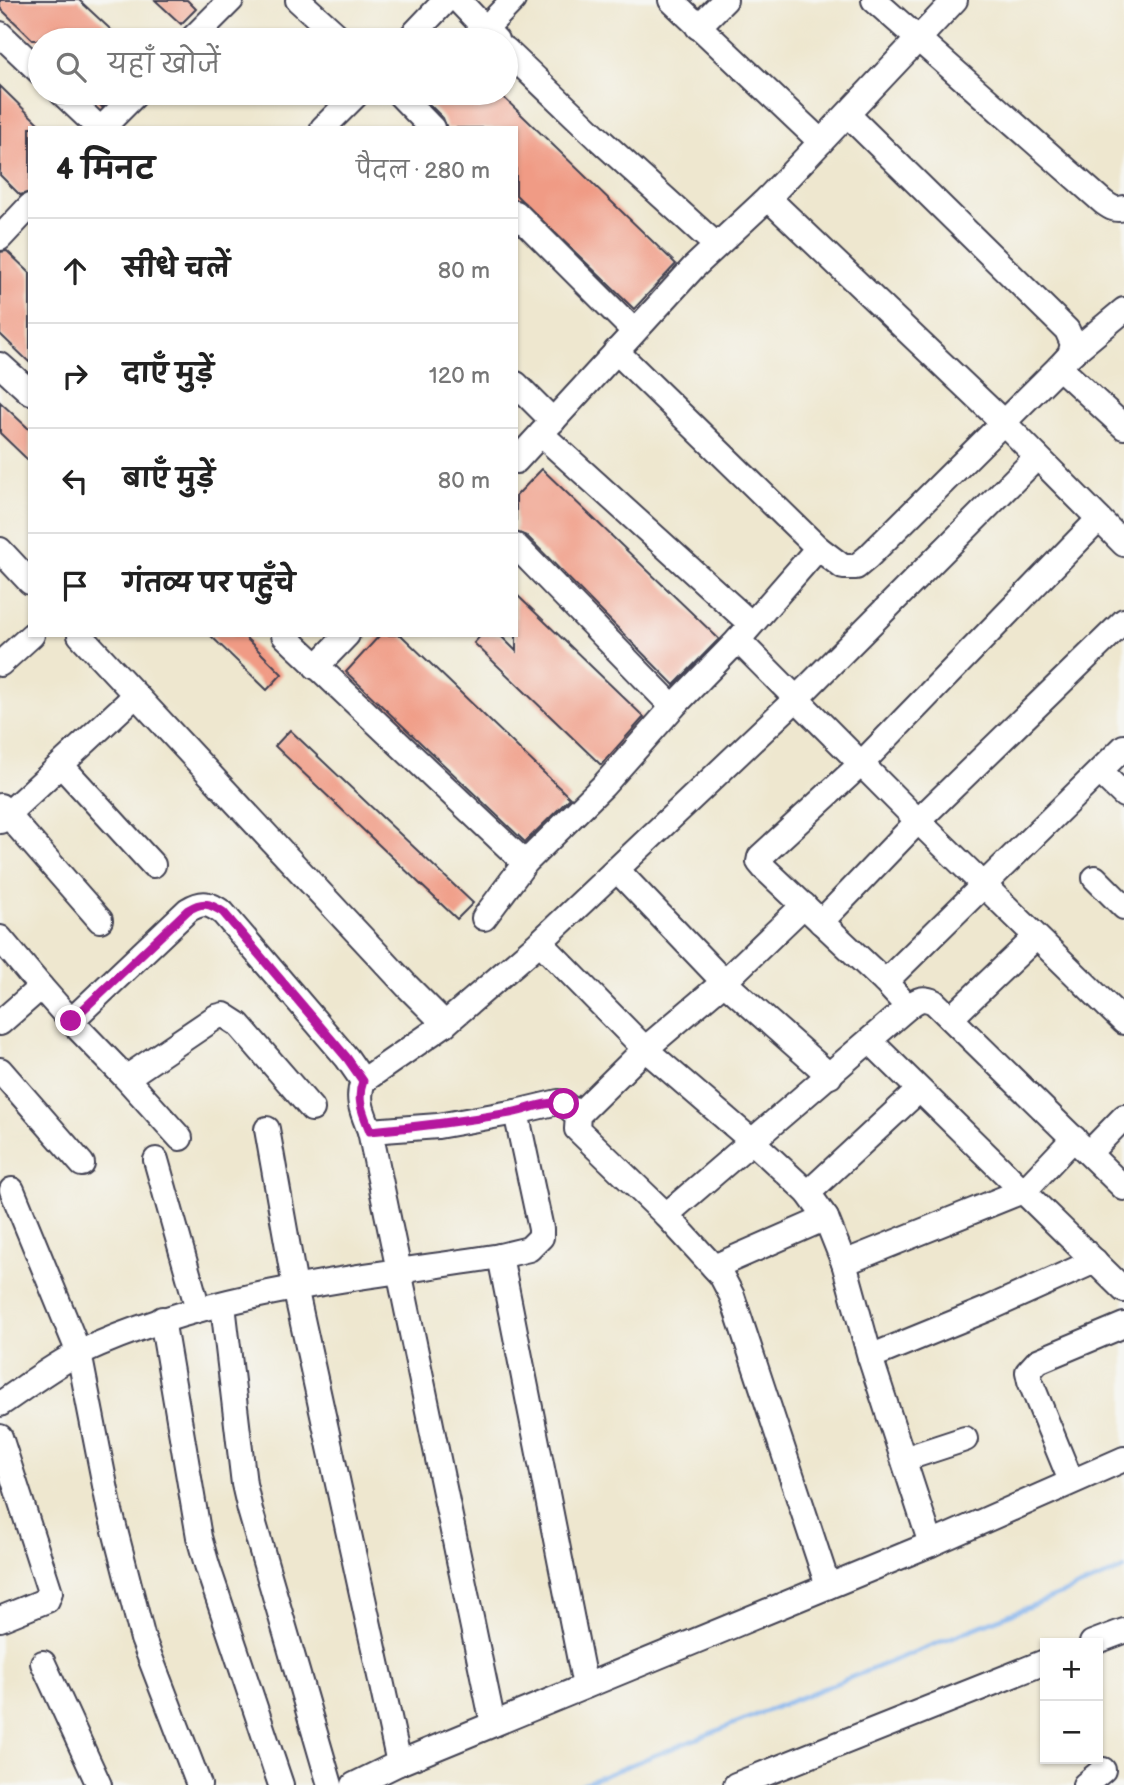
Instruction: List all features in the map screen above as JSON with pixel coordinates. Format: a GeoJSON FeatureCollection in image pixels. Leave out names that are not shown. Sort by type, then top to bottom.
{"type":"FeatureCollection","features":[{"type":"Feature","properties":{"kind":"street"},"geometry":{"type":"LineString","coordinates":[[203,28],[231,0]]}},
{"type":"Feature","properties":{"kind":"street"},"geometry":{"type":"LineString","coordinates":[[298,0],[329,28]]}},
{"type":"Feature","properties":{"kind":"street"},"geometry":{"type":"LineString","coordinates":[[419,28],[446,0]]}},
{"type":"Feature","properties":{"kind":"street"},"geometry":{"type":"LineString","coordinates":[[458,0],[484,28]]}},
{"type":"Feature","properties":{"kind":"street"},"geometry":{"type":"LineString","coordinates":[[495,28],[513,0]]}},
{"type":"Feature","properties":{"kind":"street"},"geometry":{"type":"LineString","coordinates":[[671,0],[821,142]]}},
{"type":"Feature","properties":{"kind":"street"},"geometry":{"type":"LineString","coordinates":[[698,27],[725,0]]}},
{"type":"Feature","properties":{"kind":"street"},"geometry":{"type":"LineString","coordinates":[[874,0],[1110,208],[1124,208]]}},
{"type":"Feature","properties":{"kind":"street"},"geometry":{"type":"LineString","coordinates":[[518,459],[634,331],[716,245],[768,198],[955,0]]}},
{"type":"Feature","properties":{"kind":"street"},"geometry":{"type":"LineString","coordinates":[[0,34],[28,61]]}},
{"type":"Feature","properties":{"kind":"street"},"geometry":{"type":"LineString","coordinates":[[518,61],[716,245]]}},
{"type":"Feature","properties":{"kind":"street"},"geometry":{"type":"LineString","coordinates":[[75,105],[98,126]]}},
{"type":"Feature","properties":{"kind":"street"},"geometry":{"type":"LineString","coordinates":[[102,126],[124,105]]}},
{"type":"Feature","properties":{"kind":"street"},"geometry":{"type":"LineString","coordinates":[[325,126],[346,105]]}},
{"type":"Feature","properties":{"kind":"street"},"geometry":{"type":"LineString","coordinates":[[410,105],[430,126]]}},
{"type":"Feature","properties":{"kind":"street"},"geometry":{"type":"LineString","coordinates":[[848,115],[1067,330],[1073,344],[1064,361]]}},
{"type":"Feature","properties":{"kind":"street"},"geometry":{"type":"LineString","coordinates":[[768,198],[1004,423],[1124,544]]}},
{"type":"Feature","properties":{"kind":"street"},"geometry":{"type":"LineString","coordinates":[[0,238],[28,208]]}},
{"type":"Feature","properties":{"kind":"street"},"geometry":{"type":"LineString","coordinates":[[518,215],[634,331]]}},
{"type":"Feature","properties":{"kind":"street"},"geometry":{"type":"LineString","coordinates":[[616,351],[818,548],[843,567],[856,567],[1064,361],[1120,320]]}},
{"type":"Feature","properties":{"kind":"street"},"geometry":{"type":"LineString","coordinates":[[1064,361],[1124,427]]}},
{"type":"Feature","properties":{"kind":"street"},"geometry":{"type":"LineString","coordinates":[[0,365],[28,390]]}},
{"type":"Feature","properties":{"kind":"street"},"geometry":{"type":"LineString","coordinates":[[518,387],[547,428],[745,632],[796,699],[1124,1022]]}},
{"type":"Feature","properties":{"kind":"street"},"geometry":{"type":"LineString","coordinates":[[493,1724],[370,1131],[359,1101],[363,1081],[445,1024],[540,943],[796,699],[1037,457]]}},
{"type":"Feature","properties":{"kind":"street"},"geometry":{"type":"LineString","coordinates":[[908,1007],[764,868],[759,862],[760,857],[860,764],[1099,519]]}},
{"type":"Feature","properties":{"kind":"street"},"geometry":{"type":"LineString","coordinates":[[518,548],[673,707]]}},
{"type":"Feature","properties":{"kind":"street"},"geometry":{"type":"LineString","coordinates":[[484,918],[525,863],[603,786],[745,632],[818,548]]}},
{"type":"Feature","properties":{"kind":"street"},"geometry":{"type":"LineString","coordinates":[[0,550],[28,580]]}},
{"type":"Feature","properties":{"kind":"street"},"geometry":{"type":"LineString","coordinates":[[828,1586],[732,1296],[714,1267],[666,1215],[577,1129],[578,1115],[645,1049],[724,982],[813,913],[918,821],[1124,621]]}},
{"type":"Feature","properties":{"kind":"street"},"geometry":{"type":"LineString","coordinates":[[0,664],[30,637]]}},
{"type":"Feature","properties":{"kind":"street"},"geometry":{"type":"LineString","coordinates":[[82,637],[445,1024]]}},
{"type":"Feature","properties":{"kind":"street"},"geometry":{"type":"LineString","coordinates":[[286,637],[525,863]]}},
{"type":"Feature","properties":{"kind":"street"},"geometry":{"type":"LineString","coordinates":[[316,667],[346,637]]}},
{"type":"Feature","properties":{"kind":"street"},"geometry":{"type":"LineString","coordinates":[[100,920],[3,814],[61,765],[135,695]]}},
{"type":"Feature","properties":{"kind":"street"},"geometry":{"type":"LineString","coordinates":[[885,982],[1124,747]]}},
{"type":"Feature","properties":{"kind":"street"},"geometry":{"type":"LineString","coordinates":[[61,765],[153,865]]}},
{"type":"Feature","properties":{"kind":"street"},"geometry":{"type":"LineString","coordinates":[[1100,772],[1124,795]]}},
{"type":"Feature","properties":{"kind":"street"},"geometry":{"type":"LineString","coordinates":[[617,870],[724,982],[830,1076]]}},
{"type":"Feature","properties":{"kind":"street"},"geometry":{"type":"LineString","coordinates":[[1095,878],[1124,907]]}},
{"type":"Feature","properties":{"kind":"street"},"geometry":{"type":"LineString","coordinates":[[71,1021],[188,910],[200,903],[210,904],[223,912],[347,1058],[363,1081]]}},
{"type":"Feature","properties":{"kind":"street"},"geometry":{"type":"LineString","coordinates":[[951,1018],[1036,937]]}},
{"type":"Feature","properties":{"kind":"street"},"geometry":{"type":"LineString","coordinates":[[0,938],[71,1021],[180,1138]]}},
{"type":"Feature","properties":{"kind":"street"},"geometry":{"type":"LineString","coordinates":[[540,943],[645,1049],[808,1193],[826,1218],[844,1263],[870,1357],[931,1544]]}},
{"type":"Feature","properties":{"kind":"street"},"geometry":{"type":"LineString","coordinates":[[0,1023],[41,987]]}},
{"type":"Feature","properties":{"kind":"street"},"geometry":{"type":"LineString","coordinates":[[666,1215],[908,1007],[917,1000],[926,998],[951,1018],[1124,1188]]}},
{"type":"Feature","properties":{"kind":"street"},"geometry":{"type":"LineString","coordinates":[[126,1078],[216,1017],[224,1015],[239,1024],[312,1109]]}},
{"type":"Feature","properties":{"kind":"street"},"geometry":{"type":"LineString","coordinates":[[870,1041],[1025,1190],[1124,1290]]}},
{"type":"Feature","properties":{"kind":"street"},"geometry":{"type":"LineString","coordinates":[[0,1070],[82,1164]]}},
{"type":"Feature","properties":{"kind":"street"},"geometry":{"type":"LineString","coordinates":[[808,1193],[919,1090]]}},
{"type":"Feature","properties":{"kind":"street"},"geometry":{"type":"LineString","coordinates":[[370,1131],[438,1126],[558,1102],[578,1115]]}},
{"type":"Feature","properties":{"kind":"street"},"geometry":{"type":"LineString","coordinates":[[0,1404],[79,1353],[162,1319],[295,1287],[500,1256],[529,1249],[541,1237],[516,1112]]}},
{"type":"Feature","properties":{"kind":"street"},"geometry":{"type":"LineString","coordinates":[[844,1263],[1025,1190],[1124,1116]]}},
{"type":"Feature","properties":{"kind":"street"},"geometry":{"type":"LineString","coordinates":[[267,1129],[295,1287],[399,1763]]}},
{"type":"Feature","properties":{"kind":"street"},"geometry":{"type":"LineString","coordinates":[[156,1160],[198,1309]]}},
{"type":"Feature","properties":{"kind":"street"},"geometry":{"type":"LineString","coordinates":[[12,1190],[79,1353],[110,1511],[142,1639],[199,1785]]}},
{"type":"Feature","properties":{"kind":"street"},"geometry":{"type":"LineString","coordinates":[[714,1267],[826,1218]]}},
{"type":"Feature","properties":{"kind":"street"},"geometry":{"type":"LineString","coordinates":[[500,1256],[585,1686]]}},
{"type":"Feature","properties":{"kind":"street"},"geometry":{"type":"LineString","coordinates":[[870,1357],[1095,1261]]}},
{"type":"Feature","properties":{"kind":"street"},"geometry":{"type":"LineString","coordinates":[[223,1305],[244,1484],[330,1785]]}},
{"type":"Feature","properties":{"kind":"street"},"geometry":{"type":"LineString","coordinates":[[162,1319],[199,1537],[281,1785]]}},
{"type":"Feature","properties":{"kind":"street"},"geometry":{"type":"LineString","coordinates":[[1070,1481],[1028,1372],[1038,1361],[1124,1325]]}},
{"type":"Feature","properties":{"kind":"street"},"geometry":{"type":"LineString","coordinates":[[0,1437],[50,1592],[47,1600],[0,1619]]}},
{"type":"Feature","properties":{"kind":"street"},"geometry":{"type":"LineString","coordinates":[[904,1459],[965,1439]]}},
{"type":"Feature","properties":{"kind":"street"},"geometry":{"type":"LineString","coordinates":[[354,1785],[399,1763],[931,1544],[1124,1459]]}},
{"type":"Feature","properties":{"kind":"street"},"geometry":{"type":"LineString","coordinates":[[1103,1639],[1124,1631]]}},
{"type":"Feature","properties":{"kind":"street"},"geometry":{"type":"LineString","coordinates":[[43,1663],[99,1785]]}},
{"type":"Feature","properties":{"kind":"street"},"geometry":{"type":"LineString","coordinates":[[736,1785],[1040,1664]]}},
{"type":"Feature","properties":{"kind":"building"},"geometry":{"type":"Polygon","coordinates":[[[0,0],[79,0],[109,28],[28,28],[28,35],[0,8],[0,0]]]}},
{"type":"Feature","properties":{"kind":"building"},"geometry":{"type":"Polygon","coordinates":[[[155,0],[187,0],[196,9],[181,24],[155,0]]]}},
{"type":"Feature","properties":{"kind":"building"},"geometry":{"type":"Polygon","coordinates":[[[0,86],[41,126],[28,126],[28,193],[20,195],[0,175],[0,86]]]}},
{"type":"Feature","properties":{"kind":"building"},"geometry":{"type":"Polygon","coordinates":[[[430,105],[511,105],[676,264],[634,309],[518,197],[518,126],[446,126],[443,118],[430,105]]]}},
{"type":"Feature","properties":{"kind":"building"},"geometry":{"type":"Polygon","coordinates":[[[7,251],[28,271],[28,361],[0,334],[0,252],[7,251]]]}},
{"type":"Feature","properties":{"kind":"building"},"geometry":{"type":"Polygon","coordinates":[[[0,402],[28,428],[28,460],[0,433],[0,402]]]}},
{"type":"Feature","properties":{"kind":"building"},"geometry":{"type":"Polygon","coordinates":[[[542,469],[719,639],[674,685],[527,536],[518,533],[518,494],[542,469]]]}},
{"type":"Feature","properties":{"kind":"building"},"geometry":{"type":"Polygon","coordinates":[[[518,596],[644,717],[601,765],[474,643],[479,637],[502,637],[516,651],[518,596]]]}},
{"type":"Feature","properties":{"kind":"building"},"geometry":{"type":"Polygon","coordinates":[[[212,637],[245,637],[282,674],[267,690],[212,637]]]}},
{"type":"Feature","properties":{"kind":"building"},"geometry":{"type":"Polygon","coordinates":[[[378,637],[403,637],[570,798],[525,842],[346,672],[378,637]]]}},
{"type":"Feature","properties":{"kind":"building"},"geometry":{"type":"Polygon","coordinates":[[[290,730],[473,903],[457,919],[275,746],[290,730]]]}},
{"type":"Feature","properties":{"kind":"waterway"},"geometry":{"type":"LineString","coordinates":[[580,1785],[1124,1569]]}},
{"type":"Feature","properties":{"kind":"route"},"geometry":{"type":"LineString","coordinates":[[71,1021],[188,910],[200,903],[210,904],[223,912],[347,1058],[363,1081],[359,1101],[370,1131],[438,1126],[516,1112],[551,1102],[564,1104]]}}]}
